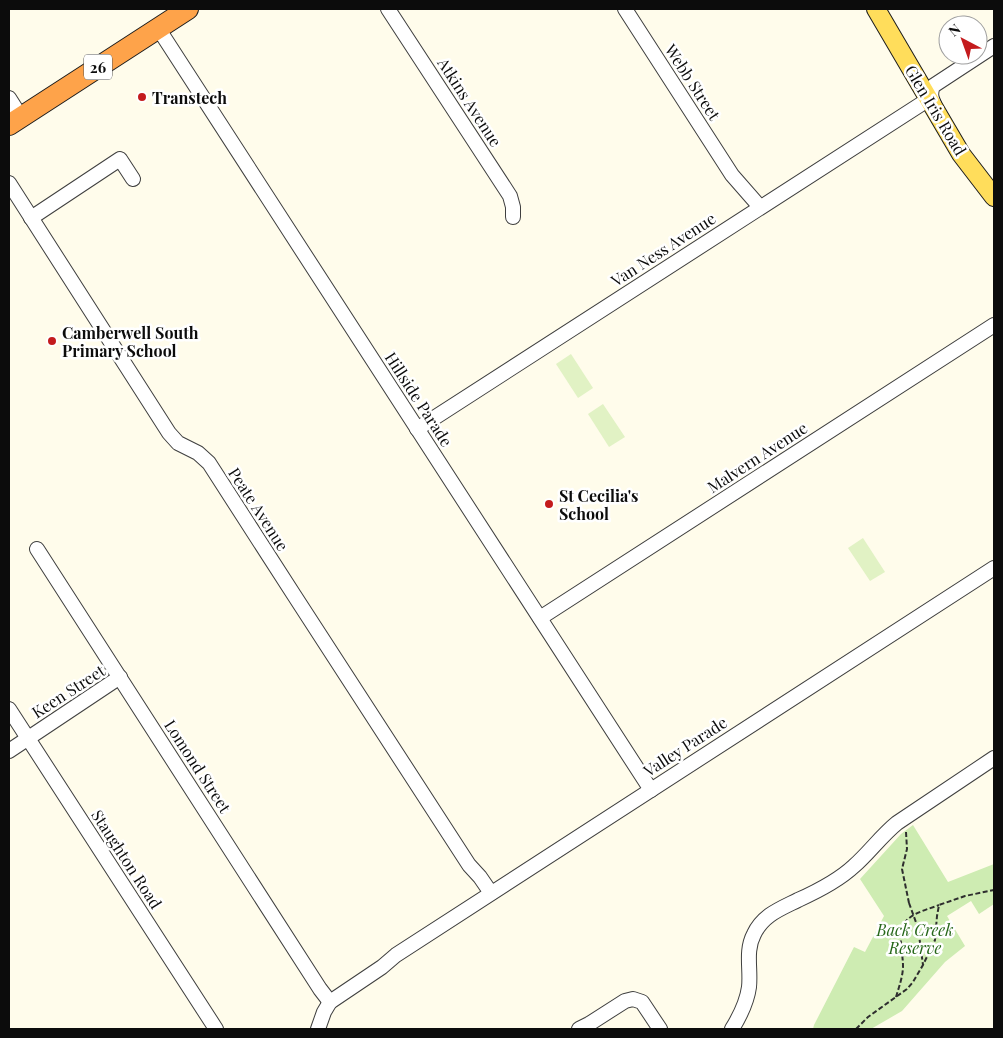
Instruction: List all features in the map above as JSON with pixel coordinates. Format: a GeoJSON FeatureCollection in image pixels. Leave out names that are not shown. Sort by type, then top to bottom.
{"type":"FeatureCollection","features":[{"type":"Feature","properties":{"kind":"highway","name":"26"},"geometry":{"type":"LineString","coordinates":[[15,121],[188,9]]}},
{"type":"Feature","properties":{"kind":"main road","name":"Glen Iris Road"},"geometry":{"type":"LineString","coordinates":[[879,14],[916,78],[931,92],[943,123],[961,154],[994,197]]}},
{"type":"Feature","properties":{"kind":"main road","name":"Glen Iris Road"},"geometry":{"type":"LineString","coordinates":[[879,14],[931,92],[968,142],[994,190]]}},
{"type":"Feature","properties":{"kind":"street","name":"Atkins Avenue"},"geometry":{"type":"LineString","coordinates":[[388,9],[510,196],[513,206],[512,218]]}},
{"type":"Feature","properties":{"kind":"street","name":"Webb Street"},"geometry":{"type":"LineString","coordinates":[[625,9],[755,211]]}},
{"type":"Feature","properties":{"kind":"street","name":"Hillside Parade"},"geometry":{"type":"LineString","coordinates":[[158,28],[651,790]]}},
{"type":"Feature","properties":{"kind":"street","name":"Van Ness Avenue"},"geometry":{"type":"LineString","coordinates":[[417,428],[755,211],[931,92],[994,46]]}},
{"type":"Feature","properties":{"kind":"street"},"geometry":{"type":"LineString","coordinates":[[9,98],[15,121]]}},
{"type":"Feature","properties":{"kind":"street"},"geometry":{"type":"LineString","coordinates":[[31,218],[120,159],[133,179]]}},
{"type":"Feature","properties":{"kind":"street","name":"Peate Avenue"},"geometry":{"type":"LineString","coordinates":[[9,182],[169,432],[178,443],[198,453],[209,462],[470,866],[480,877],[488,895]]}},
{"type":"Feature","properties":{"kind":"street","name":"Malvern Avenue"},"geometry":{"type":"LineString","coordinates":[[540,618],[994,325]]}},
{"type":"Feature","properties":{"kind":"street","name":"Lomond Street"},"geometry":{"type":"LineString","coordinates":[[38,548],[328,999]]}},
{"type":"Feature","properties":{"kind":"street","name":"Valley Parade"},"geometry":{"type":"LineString","coordinates":[[328,999],[379,962],[396,955],[994,568]]}},
{"type":"Feature","properties":{"kind":"street","name":"Keen Street"},"geometry":{"type":"LineString","coordinates":[[9,750],[120,678]]}},
{"type":"Feature","properties":{"kind":"street","name":"Staughton Road"},"geometry":{"type":"LineString","coordinates":[[9,708],[216,1029]]}},
{"type":"Feature","properties":{"kind":"street"},"geometry":{"type":"LineString","coordinates":[[732,1029],[743,1009],[747,996],[749,985],[748,960],[751,941],[757,928],[769,915],[775,910],[824,887],[848,872],[889,829],[904,817],[994,758]]}},
{"type":"Feature","properties":{"kind":"street"},"geometry":{"type":"LineString","coordinates":[[310,1029],[320,1003],[328,999]]}},
{"type":"Feature","properties":{"kind":"street"},"geometry":{"type":"LineString","coordinates":[[318,1029],[328,999]]}},
{"type":"Feature","properties":{"kind":"street"},"geometry":{"type":"LineString","coordinates":[[579,1029],[624,1001],[633,999],[642,1002],[660,1029]]}},
{"type":"Feature","properties":{"kind":"path"},"geometry":{"type":"LineString","coordinates":[[904,817],[907,849],[902,869],[909,903],[917,925],[923,965]]}},
{"type":"Feature","properties":{"kind":"path"},"geometry":{"type":"LineString","coordinates":[[896,996],[902,976],[901,939],[904,924],[912,916],[939,905],[965,896],[994,890]]}},
{"type":"Feature","properties":{"kind":"path"},"geometry":{"type":"LineString","coordinates":[[856,1029],[868,1017],[907,989],[913,982],[935,940],[939,905]]}},
{"type":"Feature","properties":{"kind":"green space"},"geometry":{"type":"Polygon","coordinates":[[[571,354],[593,388],[578,398],[556,364],[571,354]]]}},
{"type":"Feature","properties":{"kind":"green space"},"geometry":{"type":"Polygon","coordinates":[[[603,404],[625,437],[609,447],[588,414],[603,404]]]}},
{"type":"Feature","properties":{"kind":"green space"},"geometry":{"type":"Polygon","coordinates":[[[863,538],[885,572],[870,581],[848,548],[863,538]]]}},
{"type":"Feature","properties":{"kind":"green space","name":"Back Creek Reserve"},"geometry":{"type":"Polygon","coordinates":[[[913,825],[948,882],[994,864],[994,904],[979,914],[971,901],[947,916],[965,946],[945,962],[902,1011],[871,1029],[813,1029],[854,947],[865,952],[884,916],[860,879],[901,834],[913,825]]]}},
{"type":"Feature","properties":{"kind":"place","name":"Transtech"},"geometry":{"type":"Point","coordinates":[142,97]}},
{"type":"Feature","properties":{"kind":"place","name":"Camberwell South Primary School"},"geometry":{"type":"Point","coordinates":[52,341]}},
{"type":"Feature","properties":{"kind":"place","name":"St Cecilia's School"},"geometry":{"type":"Point","coordinates":[549,504]}}]}
